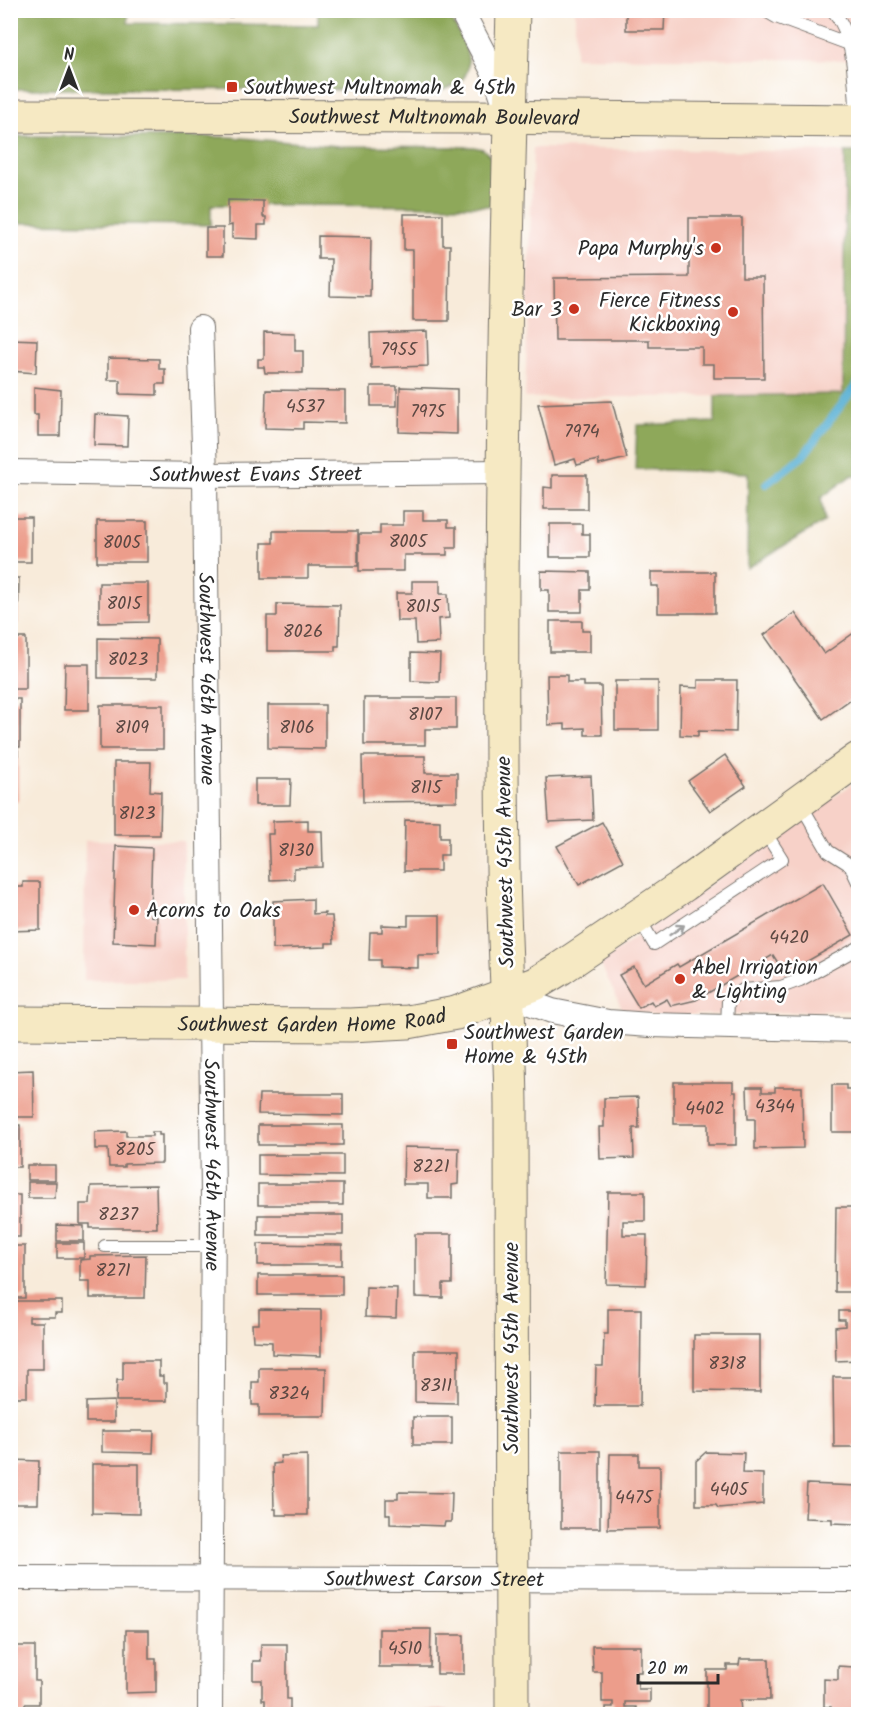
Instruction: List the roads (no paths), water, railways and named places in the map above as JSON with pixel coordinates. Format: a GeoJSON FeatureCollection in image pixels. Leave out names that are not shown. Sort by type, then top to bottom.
{"type":"FeatureCollection","features":[{"type":"Feature","properties":{"kind":"street"},"geometry":{"type":"LineString","coordinates":[[461,10],[495,75],[510,118]]}},
{"type":"Feature","properties":{"kind":"street","name":"Southwest 45th Avenue"},"geometry":{"type":"LineString","coordinates":[[512,1714],[511,1163],[503,870],[502,472],[513,10]]}},
{"type":"Feature","properties":{"kind":"street","name":"Southwest Multnomah Boulevard"},"geometry":{"type":"LineString","coordinates":[[10,116],[858,121]]}},
{"type":"Feature","properties":{"kind":"street","name":"Southwest 46th Avenue"},"geometry":{"type":"LineString","coordinates":[[200,328],[205,475],[214,1246],[210,1714]]}},
{"type":"Feature","properties":{"kind":"street","name":"Southwest Evans Street"},"geometry":{"type":"LineString","coordinates":[[10,472],[205,475],[502,472]]}},
{"type":"Feature","properties":{"kind":"street","name":"Southwest Garden Home Road"},"geometry":{"type":"LineString","coordinates":[[10,1023],[351,1025],[408,1022],[456,1013],[535,984],[561,968],[638,917],[858,759]]}},
{"type":"Feature","properties":{"kind":"street"},"geometry":{"type":"LineString","coordinates":[[508,995],[552,1011],[584,1018],[650,1025],[858,1030]]}},
{"type":"Feature","properties":{"kind":"street","name":"Southwest Carson Street"},"geometry":{"type":"LineString","coordinates":[[10,1578],[858,1580]]}},
{"type":"Feature","properties":{"kind":"lane"},"geometry":{"type":"LineString","coordinates":[[764,10],[849,44]]}},
{"type":"Feature","properties":{"kind":"lane"},"geometry":{"type":"LineString","coordinates":[[832,10],[842,23],[849,44],[858,121]]}},
{"type":"Feature","properties":{"kind":"lane"},"geometry":{"type":"LineString","coordinates":[[800,802],[828,851],[850,865],[858,882]]}},
{"type":"Feature","properties":{"kind":"lane"},"geometry":{"type":"LineString","coordinates":[[727,1027],[728,1000],[743,990],[781,987],[858,948]]}},
{"type":"Feature","properties":{"kind":"lane"},"geometry":{"type":"LineString","coordinates":[[105,1246],[214,1246]]}},
{"type":"Feature","properties":{"kind":"waterway"},"geometry":{"type":"LineString","coordinates":[[766,484],[803,456],[858,383]]}},
{"type":"Feature","properties":{"kind":"place","name":"Southwest Multnomah & 45th"},"geometry":{"type":"Point","coordinates":[232,87]}},
{"type":"Feature","properties":{"kind":"place","name":"Papa Murphy's"},"geometry":{"type":"Point","coordinates":[716,248]}},
{"type":"Feature","properties":{"kind":"place","name":"Bar 3"},"geometry":{"type":"Point","coordinates":[574,309]}},
{"type":"Feature","properties":{"kind":"place","name":"Fierce Fitness Kickboxing"},"geometry":{"type":"Point","coordinates":[733,312]}},
{"type":"Feature","properties":{"kind":"place","name":"Acorns to Oaks"},"geometry":{"type":"Point","coordinates":[134,910]}},
{"type":"Feature","properties":{"kind":"place","name":"Abel Irrigation & Lighting"},"geometry":{"type":"Point","coordinates":[680,979]}},
{"type":"Feature","properties":{"kind":"place","name":"Southwest Garden Home & 45th"},"geometry":{"type":"Point","coordinates":[452,1044]}}]}
